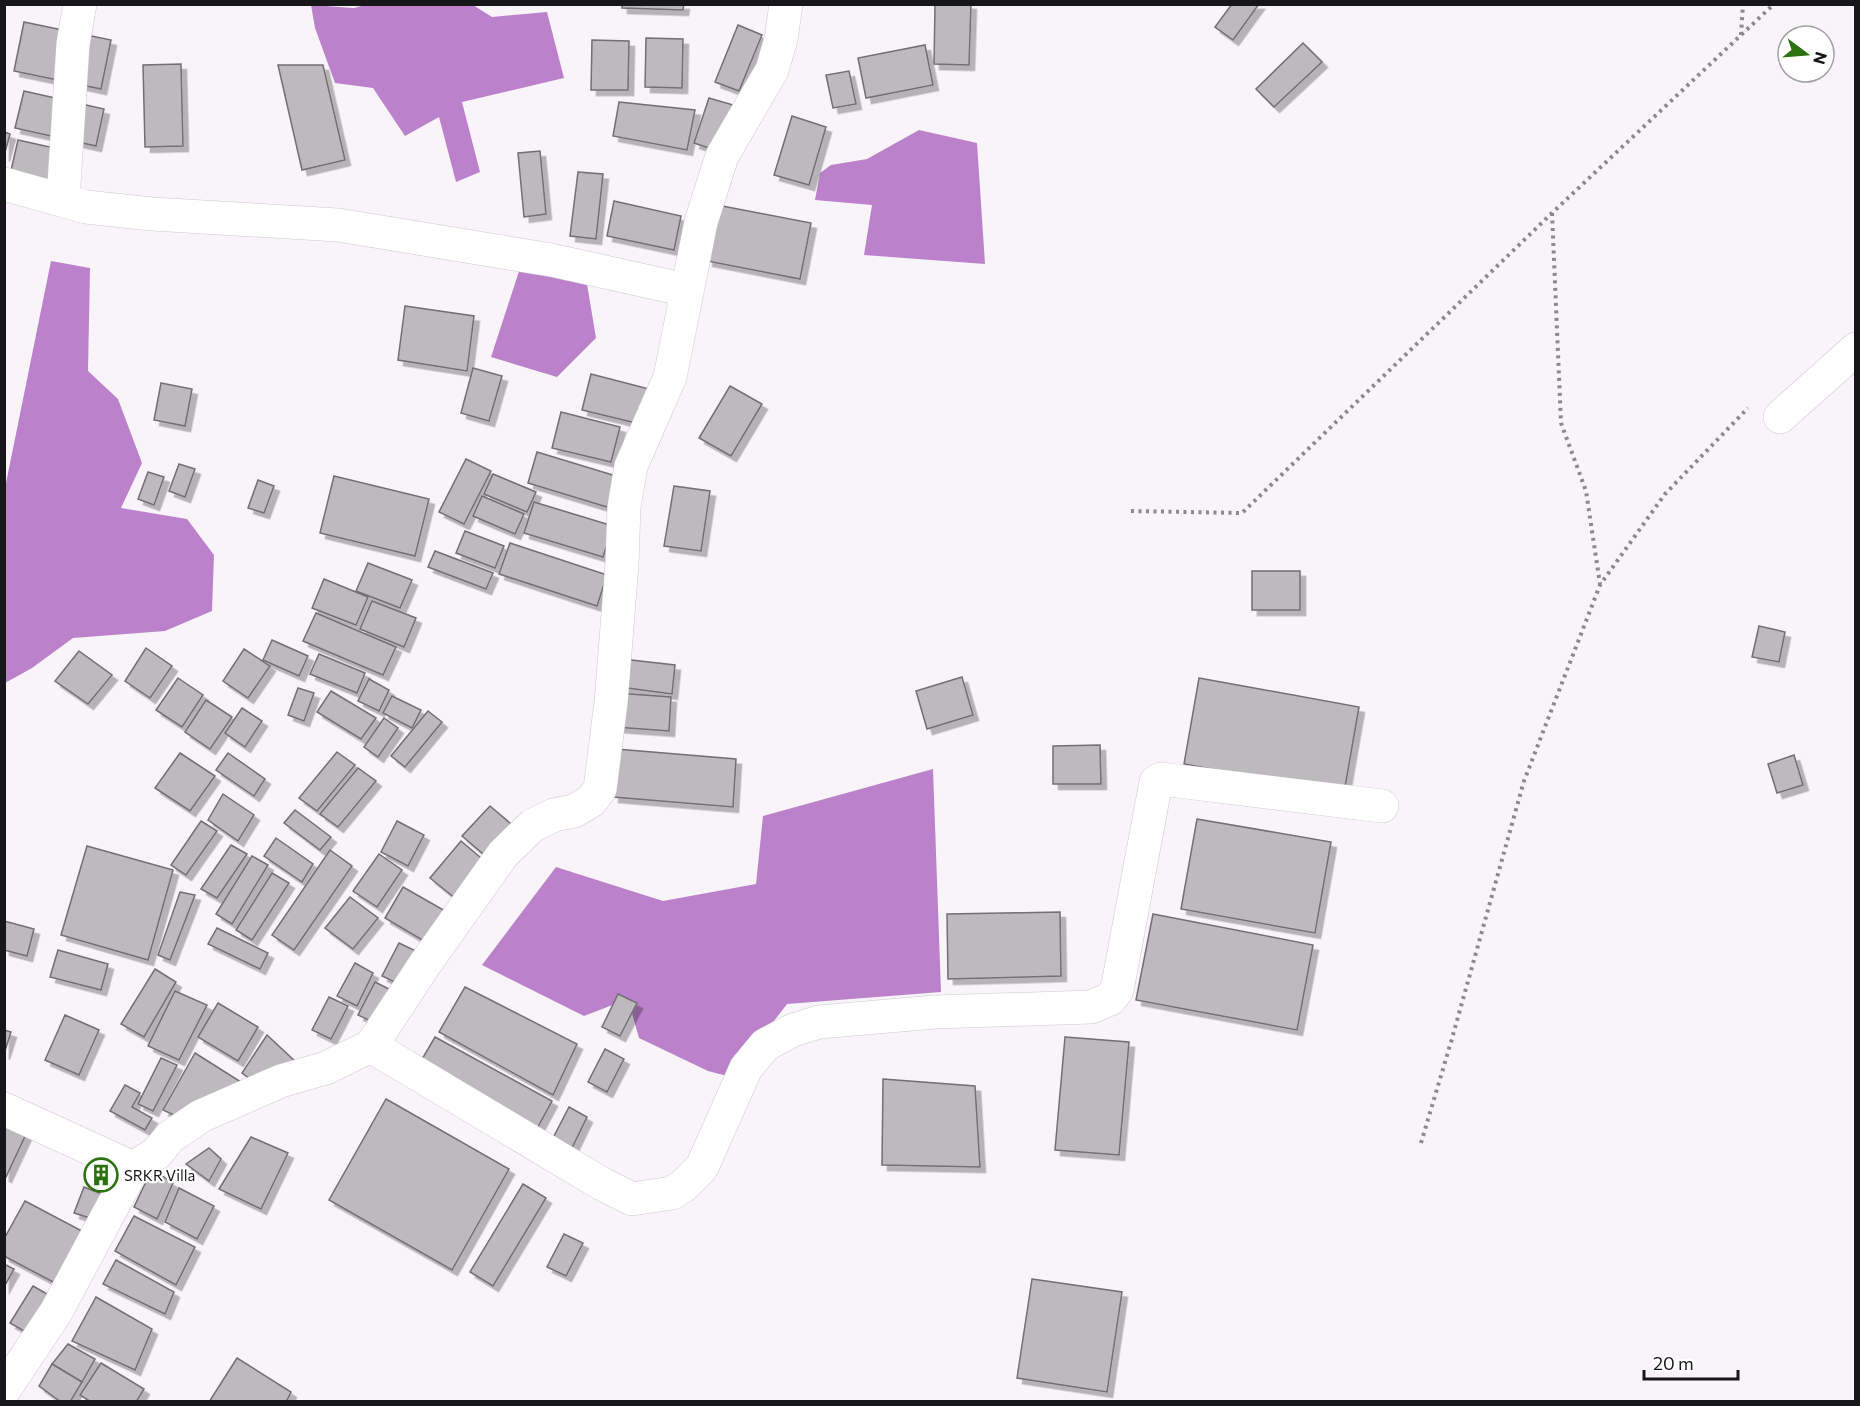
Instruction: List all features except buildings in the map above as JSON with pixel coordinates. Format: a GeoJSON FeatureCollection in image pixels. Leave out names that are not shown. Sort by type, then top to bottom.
{"type":"FeatureCollection","features":[{"type":"Feature","properties":{"kind":"street"},"geometry":{"type":"LineString","coordinates":[[63,200],[73,44],[80,4]]}},
{"type":"Feature","properties":{"kind":"street"},"geometry":{"type":"LineString","coordinates":[[4,1390],[13,1359],[56,1312],[133,1168],[157,1153],[170,1137],[201,1116],[281,1081],[326,1068],[371,1046],[425,964],[503,854],[532,825],[554,815],[574,811],[591,801],[600,789],[611,702],[624,507],[632,466],[670,377],[701,222],[722,156],[772,70],[781,39],[786,4]]}},
{"type":"Feature","properties":{"kind":"street"},"geometry":{"type":"LineString","coordinates":[[4,184],[86,207],[152,214],[338,225],[551,260],[686,290]]}},
{"type":"Feature","properties":{"kind":"street"},"geometry":{"type":"LineString","coordinates":[[1767,410],[1856,349]]}},
{"type":"Feature","properties":{"kind":"street"},"geometry":{"type":"LineString","coordinates":[[371,1046],[602,1184],[632,1199],[672,1193],[683,1186],[702,1167],[746,1068],[765,1045],[793,1030],[819,1022],[935,1012],[1091,1007],[1110,999],[1117,990],[1156,782],[1161,779],[1382,806]]}},
{"type":"Feature","properties":{"kind":"street"},"geometry":{"type":"LineString","coordinates":[[4,1109],[133,1168]]}},
{"type":"Feature","properties":{"kind":"path"},"geometry":{"type":"LineString","coordinates":[[1741,36],[1743,4]]}},
{"type":"Feature","properties":{"kind":"path"},"geometry":{"type":"LineString","coordinates":[[1131,511],[1242,513],[1552,213],[1774,4]]}},
{"type":"Feature","properties":{"kind":"path"},"geometry":{"type":"LineString","coordinates":[[1552,213],[1561,423],[1586,491],[1600,585]]}},
{"type":"Feature","properties":{"kind":"path"},"geometry":{"type":"LineString","coordinates":[[1421,1143],[1452,1042],[1524,781],[1600,585],[1665,494],[1767,410]]}},
{"type":"Feature","properties":{"kind":"shaded area"},"geometry":{"type":"Polygon","coordinates":[[[311,5],[354,8],[365,5],[473,5],[492,17],[547,12],[564,78],[462,102],[480,172],[456,182],[439,117],[405,136],[373,88],[335,83],[315,28],[311,5]]]}},
{"type":"Feature","properties":{"kind":"shaded area"},"geometry":{"type":"Polygon","coordinates":[[[919,130],[977,143],[985,264],[864,255],[872,205],[815,200],[820,173],[831,165],[867,159],[919,130]]]}},
{"type":"Feature","properties":{"kind":"shaded area"},"geometry":{"type":"Polygon","coordinates":[[[51,261],[90,268],[88,371],[118,399],[142,463],[121,508],[187,519],[214,555],[212,611],[165,631],[73,638],[32,668],[5,683],[5,488],[51,261]]]}},
{"type":"Feature","properties":{"kind":"shaded area"},"geometry":{"type":"Polygon","coordinates":[[[522,262],[586,278],[596,338],[557,377],[491,357],[522,262]]]}},
{"type":"Feature","properties":{"kind":"shaded area"},"geometry":{"type":"Polygon","coordinates":[[[933,769],[941,992],[787,1004],[731,1077],[708,1071],[639,1038],[628,999],[584,1016],[482,965],[556,867],[663,901],[756,884],[763,816],[933,769]]]}},
{"type":"Feature","properties":{"kind":"place","name":"SRKR Villa"},"geometry":{"type":"Point","coordinates":[101,1175]}}]}
